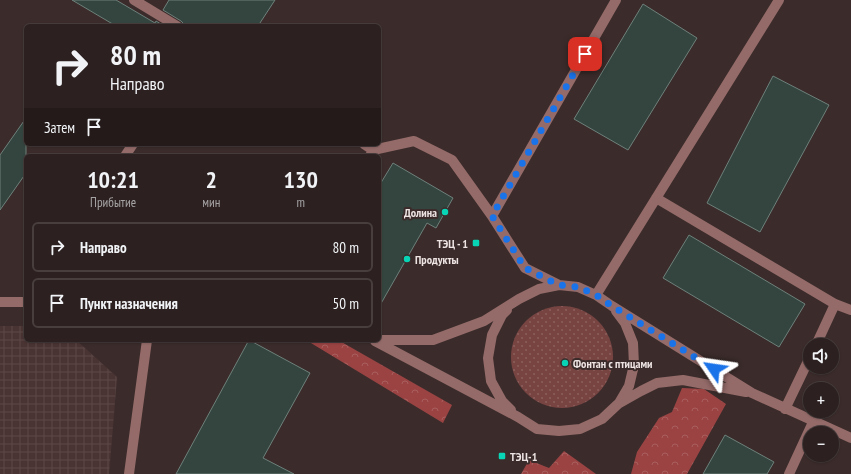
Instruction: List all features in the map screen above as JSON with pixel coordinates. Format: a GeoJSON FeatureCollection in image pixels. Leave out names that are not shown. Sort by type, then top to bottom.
{"type":"FeatureCollection","features":[{"type":"Feature","properties":{"kind":"street"},"geometry":{"type":"LineString","coordinates":[[134,0],[174,24]]}},
{"type":"Feature","properties":{"kind":"street"},"geometry":{"type":"LineString","coordinates":[[492,216],[616,0]]}},
{"type":"Feature","properties":{"kind":"street"},"geometry":{"type":"LineString","coordinates":[[596,295],[779,0]]}},
{"type":"Feature","properties":{"kind":"street"},"geometry":{"type":"LineString","coordinates":[[372,153],[414,141],[452,160],[492,216],[525,268],[559,285]]}},
{"type":"Feature","properties":{"kind":"street"},"geometry":{"type":"LineString","coordinates":[[656,198],[835,304],[851,310]]}},
{"type":"Feature","properties":{"kind":"street"},"geometry":{"type":"LineString","coordinates":[[381,340],[433,340],[484,321],[518,299],[539,288],[559,285],[578,287],[596,295],[752,393],[851,438]]}},
{"type":"Feature","properties":{"kind":"street"},"geometry":{"type":"LineString","coordinates":[[518,299],[502,315],[492,335],[488,358],[491,381],[502,401],[518,418]]}},
{"type":"Feature","properties":{"kind":"street"},"geometry":{"type":"LineString","coordinates":[[0,302],[24,302]]}},
{"type":"Feature","properties":{"kind":"street"},"geometry":{"type":"LineString","coordinates":[[819,338],[835,304]]}},
{"type":"Feature","properties":{"kind":"street"},"geometry":{"type":"LineString","coordinates":[[612,306],[625,323],[633,343],[634,365],[631,379],[629,386],[618,404]]}},
{"type":"Feature","properties":{"kind":"street"},"geometry":{"type":"LineString","coordinates":[[129,474],[146,342]]}},
{"type":"Feature","properties":{"kind":"street"},"geometry":{"type":"LineString","coordinates":[[377,342],[537,429],[559,431],[580,429],[602,419],[618,404],[657,383],[683,380],[752,393]]}},
{"type":"Feature","properties":{"kind":"street"},"geometry":{"type":"LineString","coordinates":[[785,409],[803,372]]}},
{"type":"Feature","properties":{"kind":"street"},"geometry":{"type":"LineString","coordinates":[[789,474],[813,422]]}},
{"type":"Feature","properties":{"kind":"shaded area"},"geometry":{"type":"Polygon","coordinates":[[[562,306],[581,310],[598,321],[609,338],[613,357],[609,376],[598,393],[581,404],[562,408],[543,404],[526,393],[515,376],[511,357],[515,338],[526,321],[543,310],[562,306]]]}},
{"type":"Feature","properties":{"kind":"shaded area"},"geometry":{"type":"Polygon","coordinates":[[[0,326],[24,326],[24,342],[78,342],[117,377],[109,474],[0,474],[0,326]]]}},
{"type":"Feature","properties":{"kind":"green space"},"geometry":{"type":"Polygon","coordinates":[[[309,342],[342,342],[452,405],[443,423],[309,342]]]}},
{"type":"Feature","properties":{"kind":"green space"},"geometry":{"type":"Polygon","coordinates":[[[682,388],[704,389],[726,404],[687,474],[631,474],[637,452],[659,418],[672,412],[682,388]]]}},
{"type":"Feature","properties":{"kind":"green space"},"geometry":{"type":"Polygon","coordinates":[[[564,451],[596,474],[521,474],[529,460],[549,468],[564,451]]]}},
{"type":"Feature","properties":{"kind":"building"},"geometry":{"type":"Polygon","coordinates":[[[72,0],[116,0],[155,23],[156,21],[161,24],[113,24],[72,0]]]}},
{"type":"Feature","properties":{"kind":"building"},"geometry":{"type":"Polygon","coordinates":[[[169,0],[275,0],[259,24],[183,24],[181,21],[163,10],[169,0]]]}},
{"type":"Feature","properties":{"kind":"building"},"geometry":{"type":"Polygon","coordinates":[[[643,4],[697,38],[628,150],[574,119],[643,4]]]}},
{"type":"Feature","properties":{"kind":"building"},"geometry":{"type":"Polygon","coordinates":[[[773,76],[829,105],[760,232],[707,203],[773,76]]]}},
{"type":"Feature","properties":{"kind":"building"},"geometry":{"type":"Polygon","coordinates":[[[24,121],[24,146],[26,146],[26,154],[24,154],[24,176],[0,210],[0,155],[24,121]]]}},
{"type":"Feature","properties":{"kind":"building"},"geometry":{"type":"Polygon","coordinates":[[[393,163],[453,198],[436,228],[427,223],[381,304],[381,183],[393,163]]]}},
{"type":"Feature","properties":{"kind":"building"},"geometry":{"type":"Polygon","coordinates":[[[689,235],[805,304],[779,347],[663,278],[689,235]]]}},
{"type":"Feature","properties":{"kind":"building"},"geometry":{"type":"Polygon","coordinates":[[[248,342],[253,342],[310,373],[263,458],[294,474],[176,474],[248,342]]]}},
{"type":"Feature","properties":{"kind":"building"},"geometry":{"type":"Polygon","coordinates":[[[725,435],[774,462],[767,474],[703,474],[725,435]]]}},
{"type":"Feature","properties":{"kind":"place","name":"Долина"},"geometry":{"type":"Point","coordinates":[445,212]}},
{"type":"Feature","properties":{"kind":"place","name":"ТЭЦ - 1"},"geometry":{"type":"Point","coordinates":[476,243]}},
{"type":"Feature","properties":{"kind":"place","name":"Продукты"},"geometry":{"type":"Point","coordinates":[407,259]}},
{"type":"Feature","properties":{"kind":"place","name":"Фонтан с птицами"},"geometry":{"type":"Point","coordinates":[565,363]}},
{"type":"Feature","properties":{"kind":"place","name":"ТЭЦ-1"},"geometry":{"type":"Point","coordinates":[502,456]}},
{"type":"Feature","properties":{"kind":"route"},"geometry":{"type":"LineString","coordinates":[[585,54],[492,216],[525,268],[559,285],[578,287],[596,295],[714,369]]}}]}
